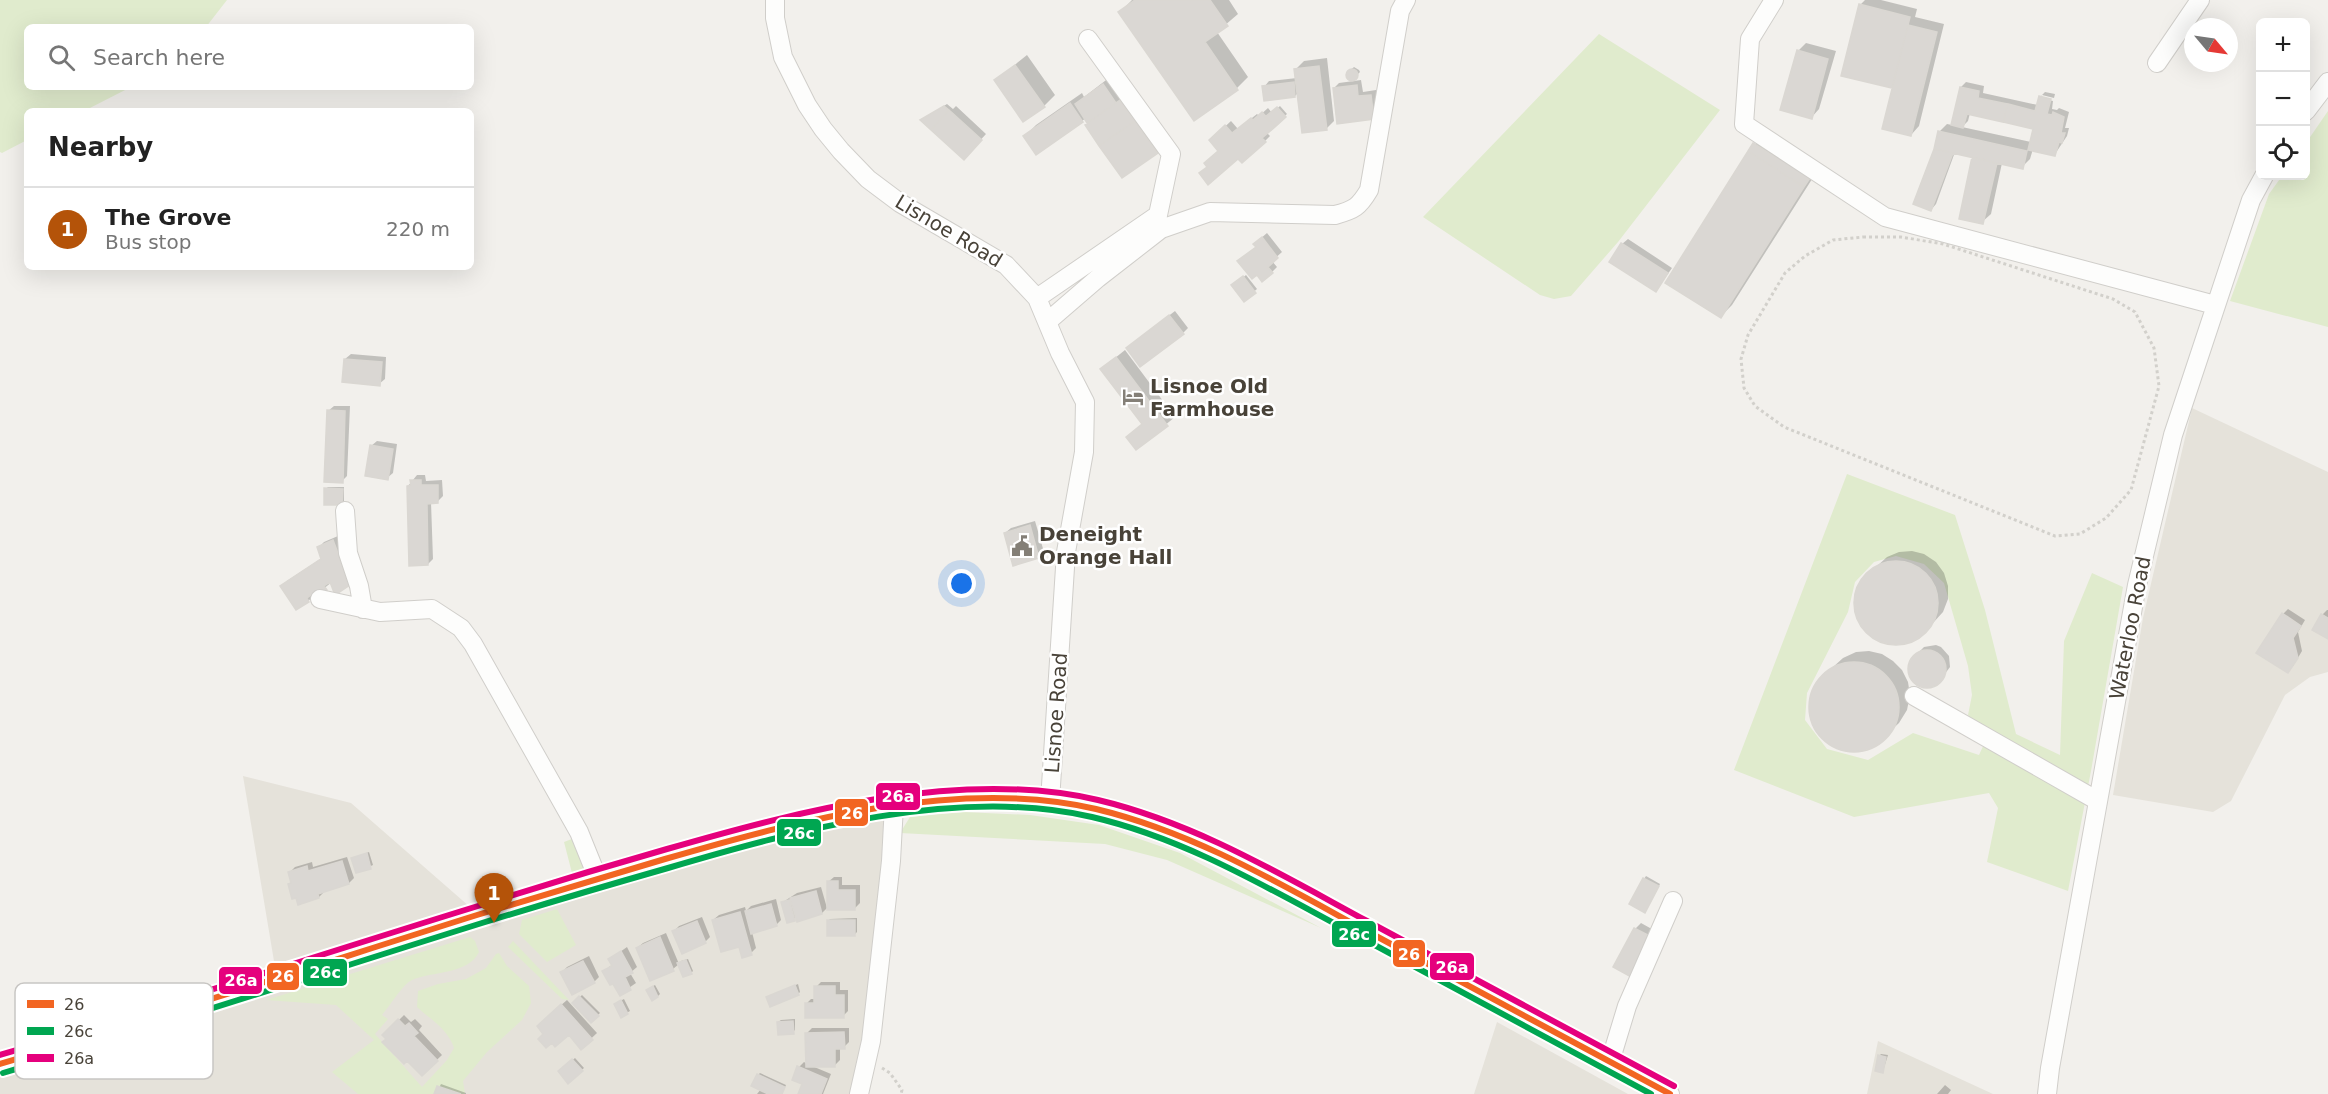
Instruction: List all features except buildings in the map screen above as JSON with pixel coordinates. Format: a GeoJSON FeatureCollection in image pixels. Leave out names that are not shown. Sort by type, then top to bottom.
{"type":"FeatureCollection","features":[{"type":"Feature","properties":{"kind":"street","name":"Lisnoe Road"},"geometry":{"type":"LineString","coordinates":[[775,0],[775,18],[783,57],[807,105],[841,151],[868,179],[900,203],[1006,265],[1037,298],[1060,353],[1085,402],[1084,452],[1066,552],[1050,801]]}},
{"type":"Feature","properties":{"kind":"street"},"geometry":{"type":"LineString","coordinates":[[1047,322],[1098,278],[1161,229],[1210,212],[1335,214],[1348,212],[1360,204],[1369,190],[1400,11],[1406,0]]}},
{"type":"Feature","properties":{"kind":"street"},"geometry":{"type":"LineString","coordinates":[[1774,0],[1750,39],[1744,124],[1885,217],[2215,305]]}},
{"type":"Feature","properties":{"kind":"street"},"geometry":{"type":"LineString","coordinates":[[2157,63],[2200,0]]}},
{"type":"Feature","properties":{"kind":"street"},"geometry":{"type":"LineString","coordinates":[[1037,298],[1158,215],[1171,154],[1088,39]]}},
{"type":"Feature","properties":{"kind":"street"},"geometry":{"type":"LineString","coordinates":[[2310,106],[2328,82]]}},
{"type":"Feature","properties":{"kind":"street","name":"Waterloo Road"},"geometry":{"type":"LineString","coordinates":[[2047,1094],[2137,585],[2173,435],[2251,200],[2262,180]]}},
{"type":"Feature","properties":{"kind":"street"},"geometry":{"type":"LineString","coordinates":[[345,511],[348,553],[359,586],[363,609]]}},
{"type":"Feature","properties":{"kind":"street"},"geometry":{"type":"LineString","coordinates":[[320,599],[380,612],[432,609],[461,628],[473,644],[579,832],[598,879]]}},
{"type":"Feature","properties":{"kind":"street"},"geometry":{"type":"LineString","coordinates":[[1914,696],[2098,801]]}},
{"type":"Feature","properties":{"kind":"street"},"geometry":{"type":"LineString","coordinates":[[213,999],[478,914],[739,838],[818,819],[894,805],[987,799],[1050,801],[1102,810],[1166,831],[1226,855],[1670,1094]]}},
{"type":"Feature","properties":{"kind":"street"},"geometry":{"type":"LineString","coordinates":[[859,1094],[867,1060],[891,861],[894,805]]}},
{"type":"Feature","properties":{"kind":"street"},"geometry":{"type":"LineString","coordinates":[[1610,1062],[1627,1006],[1673,901]]}},
{"type":"Feature","properties":{"kind":"street"},"geometry":{"type":"LineString","coordinates":[[0,1064],[15,1059]]}},
{"type":"Feature","properties":{"kind":"path"},"geometry":{"type":"LineString","coordinates":[[1901,237],[1943,244],[2112,299],[2135,312],[2154,348],[2159,386],[2131,490],[2106,518],[2080,534],[2055,536],[1784,427],[1755,406],[1744,388],[1741,359],[1748,335],[1785,273],[1804,256],[1833,240],[1901,237]]}},
{"type":"Feature","properties":{"kind":"path"},"geometry":{"type":"LineString","coordinates":[[867,1060],[890,1073],[902,1090],[901,1094]]}},
{"type":"Feature","properties":{"kind":"shaded area"},"geometry":{"type":"Polygon","coordinates":[[[2192,408],[2328,472],[2328,672],[2310,677],[2285,695],[2231,801],[2213,812],[2113,795],[2143,618],[2192,408]]]}},
{"type":"Feature","properties":{"kind":"shaded area"},"geometry":{"type":"Polygon","coordinates":[[[243,776],[351,803],[478,914],[894,805],[859,1094],[0,1094],[0,1064],[15,1059],[15,1079],[213,1079],[213,999],[277,979],[243,776]]]}},
{"type":"Feature","properties":{"kind":"shaded area"},"geometry":{"type":"Polygon","coordinates":[[[1497,1022],[1628,1094],[1474,1094],[1497,1022]]]}},
{"type":"Feature","properties":{"kind":"shaded area"},"geometry":{"type":"Polygon","coordinates":[[[1878,1041],[1993,1094],[1867,1094],[1878,1041]]]}},
{"type":"Feature","properties":{"kind":"green space"},"geometry":{"type":"Polygon","coordinates":[[[0,0],[227,0],[208,24],[24,24],[24,90],[125,90],[90,108],[24,108],[24,142],[0,152],[0,0]]]}},
{"type":"Feature","properties":{"kind":"green space"},"geometry":{"type":"Polygon","coordinates":[[[1599,34],[1720,110],[1618,242],[1571,296],[1554,299],[1540,295],[1423,217],[1599,34]]]}},
{"type":"Feature","properties":{"kind":"green space"},"geometry":{"type":"Polygon","coordinates":[[[2328,111],[2328,327],[2230,301],[2269,194],[2279,180],[2310,180],[2310,137],[2328,111]]]}},
{"type":"Feature","properties":{"kind":"green space"},"geometry":{"type":"Polygon","coordinates":[[[1847,474],[1955,515],[1985,610],[2016,734],[2060,755],[2064,641],[2092,573],[2123,587],[2068,891],[1987,862],[1998,808],[1989,793],[1854,817],[1734,770],[1847,474]],[[1896,556],[1874,562],[1855,582],[1848,612],[1807,693],[1805,720],[1827,749],[1868,760],[1913,733],[1979,755],[1985,742],[1968,715],[1972,695],[1968,666],[1944,583],[1924,564],[1896,556]]]}},
{"type":"Feature","properties":{"kind":"green space"},"geometry":{"type":"Polygon","coordinates":[[[963,812],[1030,815],[1099,825],[1180,853],[1321,928],[1167,860],[1105,844],[900,833],[910,817],[963,812]]]}},
{"type":"Feature","properties":{"kind":"green space"},"geometry":{"type":"Polygon","coordinates":[[[577,837],[586,870],[572,879],[393,933],[387,930],[572,873],[564,842],[577,837]]]}},
{"type":"Feature","properties":{"kind":"green space"},"geometry":{"type":"Polygon","coordinates":[[[557,909],[576,945],[547,962],[519,934],[522,920],[557,909]]]}},
{"type":"Feature","properties":{"kind":"green space"},"geometry":{"type":"Polygon","coordinates":[[[470,937],[475,941],[479,952],[474,959],[458,969],[420,977],[408,982],[382,1015],[388,1019],[375,1034],[422,1087],[447,1060],[454,1048],[448,1035],[439,1025],[417,1007],[418,991],[438,984],[466,979],[486,968],[499,953],[507,966],[529,986],[531,1003],[522,1020],[487,1052],[463,1081],[465,1094],[358,1094],[332,1072],[374,1040],[336,1005],[266,1000],[470,937]]]}},
{"type":"Feature","properties":{"kind":"green space"},"geometry":{"type":"Polygon","coordinates":[[[513,941],[569,1000],[562,999],[508,947],[513,941]]]}},
{"type":"Feature","properties":{"kind":"transit line","name":"26a"},"geometry":{"type":"LineString","coordinates":[[213,989],[549,884],[771,821],[881,798],[937,791],[992,789],[1046,791],[1098,800],[1134,810],[1203,836],[1269,868],[1674,1086]]}},
{"type":"Feature","properties":{"kind":"transit line","name":"26"},"geometry":{"type":"LineString","coordinates":[[213,998],[477,915],[768,831],[823,818],[934,801],[990,798],[1044,800],[1096,809],[1132,819],[1233,860],[1670,1094]]}},
{"type":"Feature","properties":{"kind":"transit line","name":"26c"},"geometry":{"type":"LineString","coordinates":[[213,1008],[482,923],[770,840],[824,827],[933,809],[987,807],[1041,809],[1092,817],[1127,827],[1161,838],[1228,867],[1651,1094]]}},
{"type":"Feature","properties":{"kind":"transit line","name":"26a"},"geometry":{"type":"LineString","coordinates":[[0,1055],[15,1050]]}},
{"type":"Feature","properties":{"kind":"transit line","name":"26"},"geometry":{"type":"LineString","coordinates":[[0,1064],[15,1059]]}},
{"type":"Feature","properties":{"kind":"transit line","name":"26c"},"geometry":{"type":"LineString","coordinates":[[3,1073],[15,1069]]}},
{"type":"Feature","properties":{"kind":"place","name":"Lisnoe Old Farmhouse"},"geometry":{"type":"Point","coordinates":[1133,397]}},
{"type":"Feature","properties":{"kind":"place","name":"Deneight Orange Hall"},"geometry":{"type":"Point","coordinates":[1022,546]}},
{"type":"Feature","properties":{"kind":"place","name":"The Grove"},"geometry":{"type":"Point","coordinates":[494,923]}}]}
